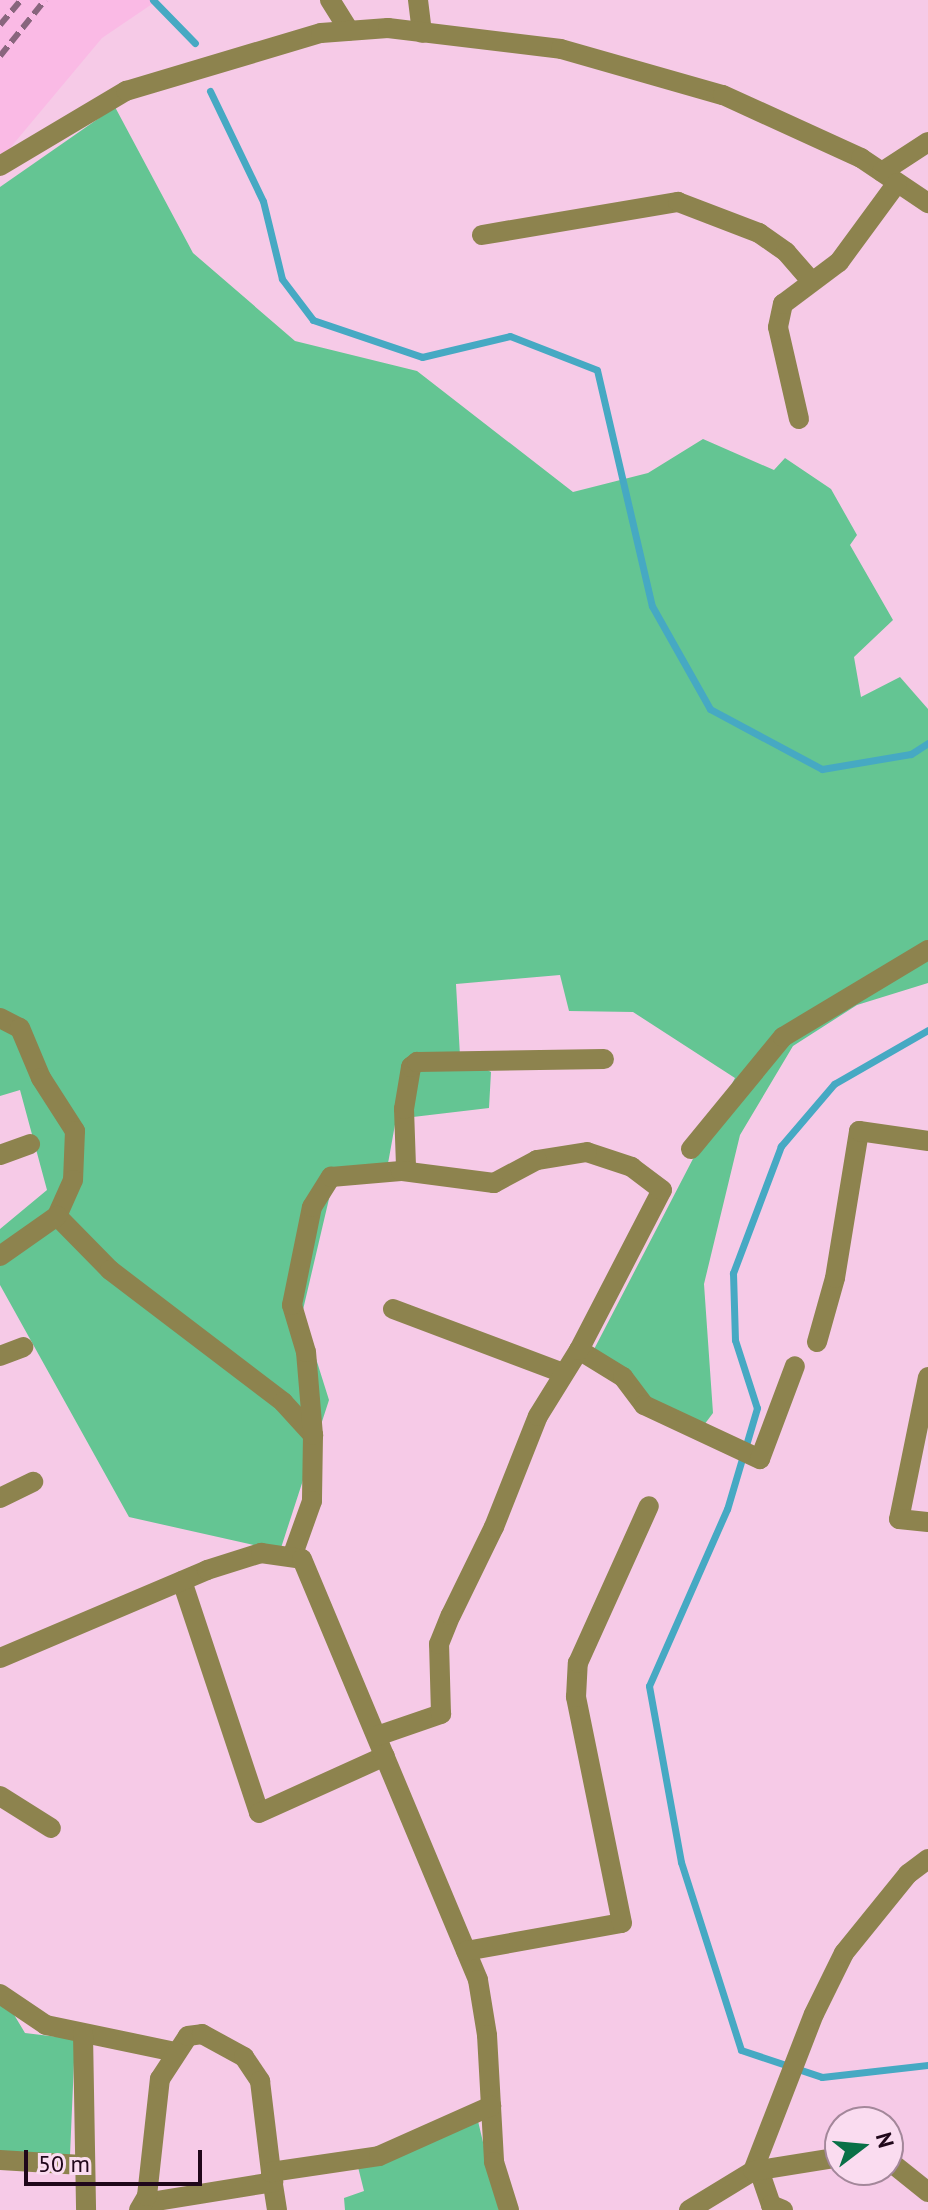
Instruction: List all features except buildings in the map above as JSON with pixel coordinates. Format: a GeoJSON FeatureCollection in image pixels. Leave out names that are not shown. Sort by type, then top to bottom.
{"type":"FeatureCollection","features":[{"type":"Feature","properties":{"kind":"street"},"geometry":{"type":"LineString","coordinates":[[330,0],[349,31]]}},
{"type":"Feature","properties":{"kind":"street"},"geometry":{"type":"LineString","coordinates":[[418,0],[422,33]]}},
{"type":"Feature","properties":{"kind":"street"},"geometry":{"type":"LineString","coordinates":[[0,166],[126,91],[234,55],[349,31],[388,28],[561,49],[723,95],[889,177],[928,203]]}},
{"type":"Feature","properties":{"kind":"street"},"geometry":{"type":"LineString","coordinates":[[799,419],[778,327],[783,304],[810,280],[839,262],[889,177],[928,142]]}},
{"type":"Feature","properties":{"kind":"street"},"geometry":{"type":"LineString","coordinates":[[482,235],[678,202],[759,233],[786,252],[810,280]]}},
{"type":"Feature","properties":{"kind":"street"},"geometry":{"type":"LineString","coordinates":[[691,1149],[783,1037],[928,950]]}},
{"type":"Feature","properties":{"kind":"street"},"geometry":{"type":"LineString","coordinates":[[0,1018],[20,1028],[41,1078],[75,1131],[73,1180],[57,1216],[0,1256]]}},
{"type":"Feature","properties":{"kind":"street"},"geometry":{"type":"LineString","coordinates":[[401,1171],[406,1166],[408,1076],[417,1062],[604,1059]]}},
{"type":"Feature","properties":{"kind":"street"},"geometry":{"type":"LineString","coordinates":[[817,1342],[835,1278],[859,1131],[928,1141]]}},
{"type":"Feature","properties":{"kind":"street"},"geometry":{"type":"LineString","coordinates":[[0,1155],[30,1144]]}},
{"type":"Feature","properties":{"kind":"street"},"geometry":{"type":"LineString","coordinates":[[292,1557],[312,1501],[313,1435],[306,1352],[292,1305],[312,1207],[331,1177],[401,1171],[494,1183],[537,1160],[587,1152],[622,1162],[659,1185],[662,1190],[579,1350],[538,1416],[439,1644],[441,1714],[377,1736]]}},
{"type":"Feature","properties":{"kind":"street"},"geometry":{"type":"LineString","coordinates":[[57,1216],[110,1270],[283,1402],[313,1435]]}},
{"type":"Feature","properties":{"kind":"street"},"geometry":{"type":"LineString","coordinates":[[393,1309],[563,1373]]}},
{"type":"Feature","properties":{"kind":"street"},"geometry":{"type":"LineString","coordinates":[[0,1356],[23,1347]]}},
{"type":"Feature","properties":{"kind":"street"},"geometry":{"type":"LineString","coordinates":[[579,1350],[623,1377],[644,1405],[752,1458],[765,1455],[795,1366]]}},
{"type":"Feature","properties":{"kind":"street"},"geometry":{"type":"LineString","coordinates":[[928,1377],[899,1519],[928,1522]]}},
{"type":"Feature","properties":{"kind":"street"},"geometry":{"type":"LineString","coordinates":[[0,1498],[33,1482]]}},
{"type":"Feature","properties":{"kind":"street"},"geometry":{"type":"LineString","coordinates":[[466,1951],[622,1923],[576,1697],[578,1663],[649,1506]]}},
{"type":"Feature","properties":{"kind":"street"},"geometry":{"type":"LineString","coordinates":[[0,1658],[182,1581],[261,1553],[302,1559],[478,1980],[487,2035],[494,2162],[509,2210]]}},
{"type":"Feature","properties":{"kind":"street"},"geometry":{"type":"LineString","coordinates":[[182,1581],[259,1813],[385,1756]]}},
{"type":"Feature","properties":{"kind":"street"},"geometry":{"type":"LineString","coordinates":[[0,1796],[51,1828]]}},
{"type":"Feature","properties":{"kind":"street"},"geometry":{"type":"LineString","coordinates":[[783,2210],[771,2205],[756,2171],[814,2014],[844,1953],[908,1874],[928,1859]]}},
{"type":"Feature","properties":{"kind":"street"},"geometry":{"type":"LineString","coordinates":[[0,1994],[46,2025],[175,2052]]}},
{"type":"Feature","properties":{"kind":"street"},"geometry":{"type":"LineString","coordinates":[[83,2034],[82,2165],[86,2210]]}},
{"type":"Feature","properties":{"kind":"street"},"geometry":{"type":"LineString","coordinates":[[277,2210],[272,2177],[260,2081],[244,2057],[202,2034],[188,2036],[160,2079],[142,2206],[272,2177],[379,2156],[491,2106]]}},
{"type":"Feature","properties":{"kind":"street"},"geometry":{"type":"LineString","coordinates":[[0,2160],[82,2165]]}},
{"type":"Feature","properties":{"kind":"street"},"geometry":{"type":"LineString","coordinates":[[689,2210],[756,2171],[824,2160]]}},
{"type":"Feature","properties":{"kind":"street"},"geometry":{"type":"LineString","coordinates":[[904,2173],[928,2192]]}},
{"type":"Feature","properties":{"kind":"shaded area"},"geometry":{"type":"Polygon","coordinates":[[[0,0],[158,0],[102,38],[0,160],[0,0]]]}},
{"type":"Feature","properties":{"kind":"green space"},"geometry":{"type":"Polygon","coordinates":[[[115,107],[193,253],[295,341],[417,371],[573,492],[648,473],[703,439],[774,470],[785,458],[831,489],[857,535],[850,545],[893,620],[854,657],[861,697],[900,677],[928,709],[928,983],[857,1005],[793,1046],[740,1135],[704,1284],[713,1413],[695,1437],[590,1357],[735,1078],[633,1012],[569,1011],[560,975],[456,984],[460,1056],[491,1072],[489,1108],[396,1119],[387,1169],[332,1186],[302,1314],[329,1400],[280,1551],[129,1517],[0,1285],[0,1229],[47,1190],[20,1090],[0,1096],[0,187],[115,107]]]}},
{"type":"Feature","properties":{"kind":"green space"},"geometry":{"type":"Polygon","coordinates":[[[0,2001],[7,2003],[25,2033],[75,2039],[70,2155],[0,2152],[0,2001]]]}},
{"type":"Feature","properties":{"kind":"green space"},"geometry":{"type":"Polygon","coordinates":[[[478,2121],[499,2210],[345,2210],[344,2198],[364,2191],[356,2159],[478,2121]]]}},
{"type":"Feature","properties":{"kind":"waterway"},"geometry":{"type":"LineString","coordinates":[[153,0],[195,43]]}},
{"type":"Feature","properties":{"kind":"waterway"},"geometry":{"type":"LineString","coordinates":[[210,91],[263,201],[282,279],[313,320],[422,357],[510,336],[597,370],[652,606],[710,709],[822,769],[911,754],[928,743]]}},
{"type":"Feature","properties":{"kind":"waterway"},"geometry":{"type":"LineString","coordinates":[[928,1030],[834,1084],[781,1146],[733,1273],[735,1340],[757,1408],[727,1509],[649,1686],[681,1862],[741,2050],[822,2077],[928,2065]]}},
{"type":"Feature","properties":{"kind":"railway"},"geometry":{"type":"LineString","coordinates":[[0,25],[21,0]]}},
{"type":"Feature","properties":{"kind":"railway"},"geometry":{"type":"LineString","coordinates":[[0,56],[45,0]]}}]}
